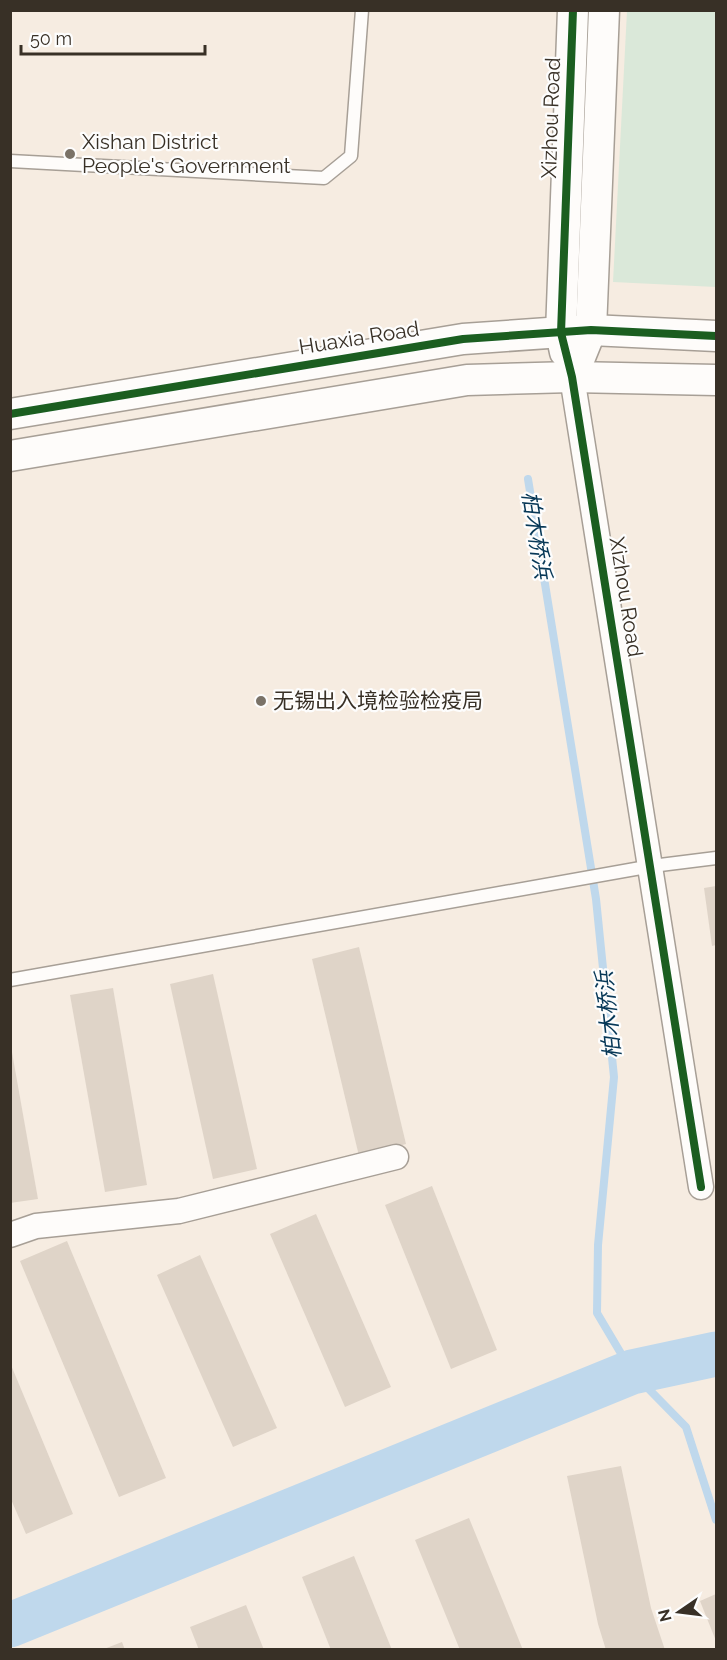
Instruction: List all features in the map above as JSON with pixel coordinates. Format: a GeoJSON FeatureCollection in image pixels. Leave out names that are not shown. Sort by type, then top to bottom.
{"type":"FeatureCollection","features":[{"type":"Feature","properties":{"kind":"street","name":"Xizhou Road"},"geometry":{"type":"LineString","coordinates":[[573,10],[561,333],[572,377],[652,866],[701,1187]]}},
{"type":"Feature","properties":{"kind":"street"},"geometry":{"type":"LineString","coordinates":[[572,377],[591,330],[604,10]]}},
{"type":"Feature","properties":{"kind":"street","name":"Huaxia Road"},"geometry":{"type":"LineString","coordinates":[[10,414],[463,339],[591,330],[717,336]]}},
{"type":"Feature","properties":{"kind":"street"},"geometry":{"type":"LineString","coordinates":[[10,456],[467,380],[572,377],[717,380]]}},
{"type":"Feature","properties":{"kind":"street"},"geometry":{"type":"LineString","coordinates":[[10,1235],[36,1226],[179,1211],[396,1157]]}},
{"type":"Feature","properties":{"kind":"lane"},"geometry":{"type":"LineString","coordinates":[[10,161],[324,178],[351,156],[362,10]]}},
{"type":"Feature","properties":{"kind":"lane"},"geometry":{"type":"LineString","coordinates":[[10,980],[652,866],[717,858]]}},
{"type":"Feature","properties":{"kind":"green space"},"geometry":{"type":"Polygon","coordinates":[[[627,11],[716,11],[716,287],[613,282],[627,11]]]}},
{"type":"Feature","properties":{"kind":"building"},"geometry":{"type":"Polygon","coordinates":[[[716,886],[716,945],[712,946],[704,888],[716,886]]]}},
{"type":"Feature","properties":{"kind":"building"},"geometry":{"type":"Polygon","coordinates":[[[359,947],[406,1144],[359,1156],[312,959],[359,947]]]}},
{"type":"Feature","properties":{"kind":"building"},"geometry":{"type":"Polygon","coordinates":[[[213,974],[257,1169],[213,1179],[170,984],[213,974]]]}},
{"type":"Feature","properties":{"kind":"building"},"geometry":{"type":"Polygon","coordinates":[[[113,988],[147,1185],[105,1192],[70,995],[113,988]]]}},
{"type":"Feature","properties":{"kind":"building"},"geometry":{"type":"Polygon","coordinates":[[[10,1041],[38,1199],[10,1203],[10,1041]]]}},
{"type":"Feature","properties":{"kind":"building"},"geometry":{"type":"Polygon","coordinates":[[[432,1186],[497,1350],[451,1369],[385,1205],[432,1186]]]}},
{"type":"Feature","properties":{"kind":"building"},"geometry":{"type":"Polygon","coordinates":[[[316,1214],[391,1387],[345,1407],[270,1234],[316,1214]]]}},
{"type":"Feature","properties":{"kind":"building"},"geometry":{"type":"Polygon","coordinates":[[[67,1241],[166,1478],[119,1497],[20,1261],[67,1241]]]}},
{"type":"Feature","properties":{"kind":"building"},"geometry":{"type":"Polygon","coordinates":[[[200,1255],[277,1428],[233,1447],[157,1275],[200,1255]]]}},
{"type":"Feature","properties":{"kind":"building"},"geometry":{"type":"Polygon","coordinates":[[[11,1365],[73,1514],[26,1534],[10,1497],[11,1365]]]}},
{"type":"Feature","properties":{"kind":"building"},"geometry":{"type":"Polygon","coordinates":[[[621,1466],[651,1608],[665,1650],[606,1650],[598,1624],[567,1476],[621,1466]]]}},
{"type":"Feature","properties":{"kind":"building"},"geometry":{"type":"Polygon","coordinates":[[[469,1518],[523,1650],[460,1650],[415,1540],[469,1518]]]}},
{"type":"Feature","properties":{"kind":"building"},"geometry":{"type":"Polygon","coordinates":[[[354,1556],[392,1650],[331,1650],[302,1577],[354,1556]]]}},
{"type":"Feature","properties":{"kind":"building"},"geometry":{"type":"Polygon","coordinates":[[[716,1594],[716,1641],[700,1601],[716,1594]]]}},
{"type":"Feature","properties":{"kind":"building"},"geometry":{"type":"Polygon","coordinates":[[[246,1605],[264,1650],[199,1650],[190,1627],[246,1605]]]}},
{"type":"Feature","properties":{"kind":"building"},"geometry":{"type":"Polygon","coordinates":[[[122,1642],[125,1650],[104,1650],[104,1649],[122,1642]]]}},
{"type":"Feature","properties":{"kind":"waterway","name":"柏木桥浜"},"geometry":{"type":"LineString","coordinates":[[528,479],[596,899],[614,1077],[598,1245],[597,1313],[632,1372],[686,1427],[716,1520]]}},
{"type":"Feature","properties":{"kind":"waterway"},"geometry":{"type":"LineString","coordinates":[[10,1625],[632,1372],[716,1354]]}},
{"type":"Feature","properties":{"kind":"cycle path"},"geometry":{"type":"LineString","coordinates":[[573,10],[561,333],[572,377],[701,1187]]}},
{"type":"Feature","properties":{"kind":"cycle path"},"geometry":{"type":"LineString","coordinates":[[10,414],[463,339],[591,330],[716,336]]}},
{"type":"Feature","properties":{"kind":"place","name":"Xishan District People's Government"},"geometry":{"type":"Point","coordinates":[70,154]}},
{"type":"Feature","properties":{"kind":"place","name":"无锡出入境检验检疫局"},"geometry":{"type":"Point","coordinates":[261,701]}}]}
